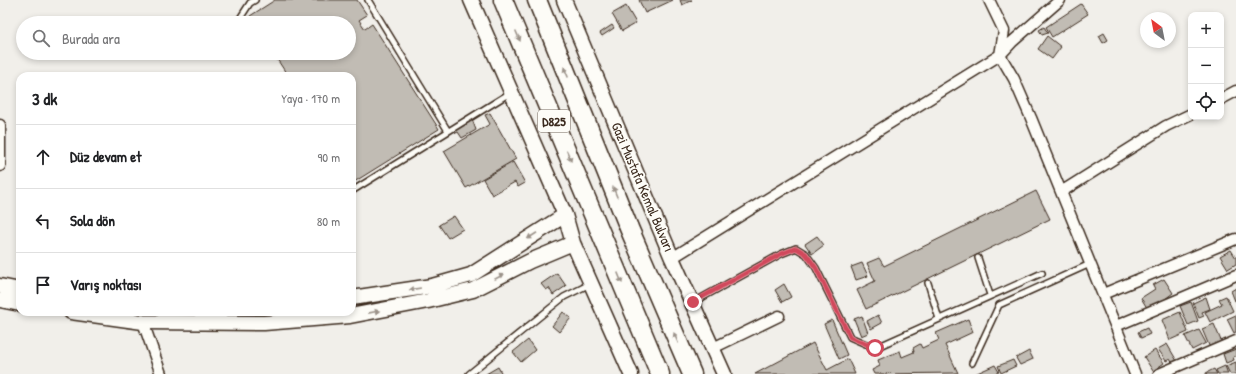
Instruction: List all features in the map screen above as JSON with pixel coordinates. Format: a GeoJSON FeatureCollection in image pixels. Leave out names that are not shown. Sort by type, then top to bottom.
{"type":"FeatureCollection","features":[{"type":"Feature","properties":{"kind":"highway","name":"D825"},"geometry":{"type":"LineString","coordinates":[[503,0],[660,374]]}},
{"type":"Feature","properties":{"kind":"highway","name":"Gazi Mustafa Kemal Bulvarı"},"geometry":{"type":"LineString","coordinates":[[537,0],[629,228],[692,374]]}},
{"type":"Feature","properties":{"kind":"street"},"geometry":{"type":"LineString","coordinates":[[471,0],[564,215],[573,243],[592,283],[630,374]]}},
{"type":"Feature","properties":{"kind":"street","name":"Gazi Mustafa Kemal Bulvarı"},"geometry":{"type":"LineString","coordinates":[[564,0],[672,258],[724,374]]}},
{"type":"Feature","properties":{"kind":"street"},"geometry":{"type":"LineString","coordinates":[[990,0],[1004,31],[1000,55],[1014,79],[1135,374]]}},
{"type":"Feature","properties":{"kind":"street"},"geometry":{"type":"LineString","coordinates":[[672,258],[1000,55],[1012,42],[1060,0]]}},
{"type":"Feature","properties":{"kind":"street"},"geometry":{"type":"LineString","coordinates":[[1224,97],[1236,91]]}},
{"type":"Feature","properties":{"kind":"street"},"geometry":{"type":"LineString","coordinates":[[1061,192],[1166,126],[1188,115]]}},
{"type":"Feature","properties":{"kind":"street"},"geometry":{"type":"LineString","coordinates":[[0,125],[0,166]]}},
{"type":"Feature","properties":{"kind":"street"},"geometry":{"type":"LineString","coordinates":[[356,297],[432,286],[471,275],[564,215]]}},
{"type":"Feature","properties":{"kind":"street"},"geometry":{"type":"LineString","coordinates":[[1103,294],[1236,239]]}},
{"type":"Feature","properties":{"kind":"street"},"geometry":{"type":"LineString","coordinates":[[356,315],[428,301],[473,290],[530,260],[573,243]]}},
{"type":"Feature","properties":{"kind":"street"},"geometry":{"type":"LineString","coordinates":[[1116,326],[1236,275]]}},
{"type":"Feature","properties":{"kind":"street"},"geometry":{"type":"LineString","coordinates":[[0,286],[16,289]]}},
{"type":"Feature","properties":{"kind":"street"},"geometry":{"type":"LineString","coordinates":[[0,300],[16,303]]}},
{"type":"Feature","properties":{"kind":"street"},"geometry":{"type":"LineString","coordinates":[[100,316],[143,322],[264,323],[350,316]]}},
{"type":"Feature","properties":{"kind":"street"},"geometry":{"type":"LineString","coordinates":[[713,348],[779,316]]}},
{"type":"Feature","properties":{"kind":"street"},"geometry":{"type":"LineString","coordinates":[[143,322],[161,374]]}},
{"type":"Feature","properties":{"kind":"street"},"geometry":{"type":"LineString","coordinates":[[1159,374],[1236,341]]}},
{"type":"Feature","properties":{"kind":"lane"},"geometry":{"type":"LineString","coordinates":[[242,16],[250,3],[255,0]]}},
{"type":"Feature","properties":{"kind":"lane"},"geometry":{"type":"LineString","coordinates":[[368,0],[448,131]]}},
{"type":"Feature","properties":{"kind":"lane"},"geometry":{"type":"LineString","coordinates":[[356,188],[511,92]]}},
{"type":"Feature","properties":{"kind":"lane"},"geometry":{"type":"LineString","coordinates":[[693,302],[781,254],[796,248],[806,254],[816,268],[850,337],[875,348],[990,295],[1042,273]]}},
{"type":"Feature","properties":{"kind":"lane"},"geometry":{"type":"LineString","coordinates":[[978,258],[990,295]]}},
{"type":"Feature","properties":{"kind":"lane"},"geometry":{"type":"LineString","coordinates":[[972,363],[999,305],[1090,264]]}},
{"type":"Feature","properties":{"kind":"lane"},"geometry":{"type":"LineString","coordinates":[[469,374],[564,297],[592,283]]}},
{"type":"Feature","properties":{"kind":"lane"},"geometry":{"type":"LineString","coordinates":[[928,283],[939,319]]}},
{"type":"Feature","properties":{"kind":"building"},"geometry":{"type":"Polygon","coordinates":[[[275,0],[357,0],[367,15],[359,20],[365,29],[372,24],[439,129],[356,181],[356,72],[285,72],[278,60],[356,60],[356,16],[250,16],[275,0]]]}},
{"type":"Feature","properties":{"kind":"building"},"geometry":{"type":"Polygon","coordinates":[[[639,0],[673,0],[645,13],[639,0]]]}},
{"type":"Feature","properties":{"kind":"building"},"geometry":{"type":"Polygon","coordinates":[[[680,0],[692,0],[682,5],[680,0]]]}},
{"type":"Feature","properties":{"kind":"building"},"geometry":{"type":"Polygon","coordinates":[[[1081,4],[1088,14],[1052,37],[1046,27],[1081,4]]]}},
{"type":"Feature","properties":{"kind":"building"},"geometry":{"type":"Polygon","coordinates":[[[626,6],[636,23],[622,31],[612,14],[626,6]]]}},
{"type":"Feature","properties":{"kind":"building"},"geometry":{"type":"Polygon","coordinates":[[[612,25],[614,28],[602,36],[600,33],[612,25]]]}},
{"type":"Feature","properties":{"kind":"building"},"geometry":{"type":"Polygon","coordinates":[[[1044,27],[1048,33],[1042,35],[1039,30],[1044,27]]]}},
{"type":"Feature","properties":{"kind":"building"},"geometry":{"type":"Polygon","coordinates":[[[1104,33],[1108,40],[1103,43],[1099,36],[1104,33]]]}},
{"type":"Feature","properties":{"kind":"building"},"geometry":{"type":"Polygon","coordinates":[[[1047,36],[1061,47],[1052,59],[1038,49],[1047,36]]]}},
{"type":"Feature","properties":{"kind":"building"},"geometry":{"type":"Polygon","coordinates":[[[490,113],[516,159],[466,188],[444,151],[490,124],[485,115],[490,113]]]}},
{"type":"Feature","properties":{"kind":"building"},"geometry":{"type":"Polygon","coordinates":[[[472,119],[476,130],[462,138],[458,132],[456,133],[454,130],[472,119]]]}},
{"type":"Feature","properties":{"kind":"building"},"geometry":{"type":"Polygon","coordinates":[[[513,162],[525,183],[518,187],[515,182],[492,195],[483,179],[513,162]]]}},
{"type":"Feature","properties":{"kind":"building"},"geometry":{"type":"Polygon","coordinates":[[[1036,191],[1050,219],[866,309],[857,290],[875,281],[867,263],[879,258],[884,266],[1036,191]]]}},
{"type":"Feature","properties":{"kind":"building"},"geometry":{"type":"Polygon","coordinates":[[[454,216],[463,229],[448,238],[439,225],[454,216]]]}},
{"type":"Feature","properties":{"kind":"building"},"geometry":{"type":"Polygon","coordinates":[[[817,236],[824,245],[812,254],[805,244],[817,236]]]}},
{"type":"Feature","properties":{"kind":"building"},"geometry":{"type":"Polygon","coordinates":[[[1231,250],[1236,258],[1236,264],[1228,269],[1220,256],[1231,250]]]}},
{"type":"Feature","properties":{"kind":"building"},"geometry":{"type":"Polygon","coordinates":[[[862,263],[868,276],[856,280],[851,267],[862,263]]]}},
{"type":"Feature","properties":{"kind":"building"},"geometry":{"type":"Polygon","coordinates":[[[557,273],[566,286],[553,295],[549,288],[546,290],[541,284],[557,273]]]}},
{"type":"Feature","properties":{"kind":"building"},"geometry":{"type":"Polygon","coordinates":[[[1164,279],[1173,293],[1149,311],[1141,298],[1155,289],[1153,285],[1164,279]]]}},
{"type":"Feature","properties":{"kind":"building"},"geometry":{"type":"Polygon","coordinates":[[[784,284],[791,297],[782,302],[775,290],[784,284]]]}},
{"type":"Feature","properties":{"kind":"building"},"geometry":{"type":"Polygon","coordinates":[[[1236,288],[1236,301],[1235,301],[1231,291],[1236,288]]]}},
{"type":"Feature","properties":{"kind":"building"},"geometry":{"type":"Polygon","coordinates":[[[1226,296],[1233,311],[1210,322],[1205,312],[1222,304],[1219,299],[1226,296]]]}},
{"type":"Feature","properties":{"kind":"building"},"geometry":{"type":"Polygon","coordinates":[[[1206,297],[1210,309],[1202,312],[1204,316],[1199,318],[1193,303],[1206,297]]]}},
{"type":"Feature","properties":{"kind":"building"},"geometry":{"type":"Polygon","coordinates":[[[1191,302],[1198,321],[1188,325],[1180,306],[1191,302]]]}},
{"type":"Feature","properties":{"kind":"building"},"geometry":{"type":"Polygon","coordinates":[[[563,312],[571,318],[559,332],[552,326],[563,312]]]}},
{"type":"Feature","properties":{"kind":"building"},"geometry":{"type":"Polygon","coordinates":[[[1180,312],[1188,332],[1170,340],[1162,320],[1180,312]]]}},
{"type":"Feature","properties":{"kind":"building"},"geometry":{"type":"Polygon","coordinates":[[[878,315],[882,323],[871,329],[867,321],[878,315]]]}},
{"type":"Feature","properties":{"kind":"building"},"geometry":{"type":"Polygon","coordinates":[[[1236,315],[1236,332],[1234,333],[1227,319],[1236,315]]]}},
{"type":"Feature","properties":{"kind":"building"},"geometry":{"type":"Polygon","coordinates":[[[862,316],[868,333],[861,336],[854,319],[862,316]]]}},
{"type":"Feature","properties":{"kind":"building"},"geometry":{"type":"Polygon","coordinates":[[[968,319],[973,332],[945,345],[958,373],[874,374],[872,370],[880,366],[878,360],[900,351],[902,357],[914,352],[913,348],[920,344],[922,348],[939,340],[936,333],[968,319]]]}},
{"type":"Feature","properties":{"kind":"building"},"geometry":{"type":"Polygon","coordinates":[[[832,320],[847,355],[839,359],[824,324],[832,320]]]}},
{"type":"Feature","properties":{"kind":"building"},"geometry":{"type":"Polygon","coordinates":[[[1214,324],[1222,343],[1210,348],[1202,329],[1214,324]]]}},
{"type":"Feature","properties":{"kind":"building"},"geometry":{"type":"Polygon","coordinates":[[[1147,328],[1150,334],[1141,338],[1138,332],[1147,328]]]}},
{"type":"Feature","properties":{"kind":"building"},"geometry":{"type":"Polygon","coordinates":[[[1199,330],[1206,343],[1192,350],[1185,336],[1199,330]]]}},
{"type":"Feature","properties":{"kind":"building"},"geometry":{"type":"Polygon","coordinates":[[[528,340],[535,350],[521,362],[513,352],[528,340]]]}},
{"type":"Feature","properties":{"kind":"building"},"geometry":{"type":"Polygon","coordinates":[[[813,343],[827,370],[848,359],[855,374],[755,374],[813,343]]]}},
{"type":"Feature","properties":{"kind":"building"},"geometry":{"type":"Polygon","coordinates":[[[1167,344],[1177,361],[1173,364],[1170,359],[1166,361],[1158,349],[1167,344]]]}},
{"type":"Feature","properties":{"kind":"building"},"geometry":{"type":"Polygon","coordinates":[[[1236,349],[1236,356],[1233,357],[1234,360],[1226,363],[1223,354],[1236,349]]]}},
{"type":"Feature","properties":{"kind":"building"},"geometry":{"type":"Polygon","coordinates":[[[1155,350],[1164,363],[1153,371],[1144,357],[1155,350]]]}},
{"type":"Feature","properties":{"kind":"building"},"geometry":{"type":"Polygon","coordinates":[[[1029,351],[1033,359],[1020,365],[1016,358],[1029,351]]]}},
{"type":"Feature","properties":{"kind":"building"},"geometry":{"type":"Polygon","coordinates":[[[1013,360],[1016,366],[1001,373],[998,366],[1013,360]]]}},
{"type":"Feature","properties":{"kind":"building"},"geometry":{"type":"Polygon","coordinates":[[[1236,362],[1236,374],[1230,374],[1226,366],[1236,362]]]}},
{"type":"Feature","properties":{"kind":"building"},"geometry":{"type":"Polygon","coordinates":[[[995,365],[999,372],[994,374],[975,374],[995,365]]]}},
{"type":"Feature","properties":{"kind":"building"},"geometry":{"type":"Polygon","coordinates":[[[1225,366],[1228,374],[1218,374],[1216,370],[1225,366]]]}},
{"type":"Feature","properties":{"kind":"building"},"geometry":{"type":"Polygon","coordinates":[[[498,367],[502,374],[486,374],[498,367]]]}},
{"type":"Feature","properties":{"kind":"building"},"geometry":{"type":"Polygon","coordinates":[[[1214,369],[1217,374],[1206,374],[1206,373],[1214,369]]]}},
{"type":"Feature","properties":{"kind":"route"},"geometry":{"type":"LineString","coordinates":[[693,302],[781,254],[796,248],[806,254],[816,268],[850,337],[875,348]]}}]}
